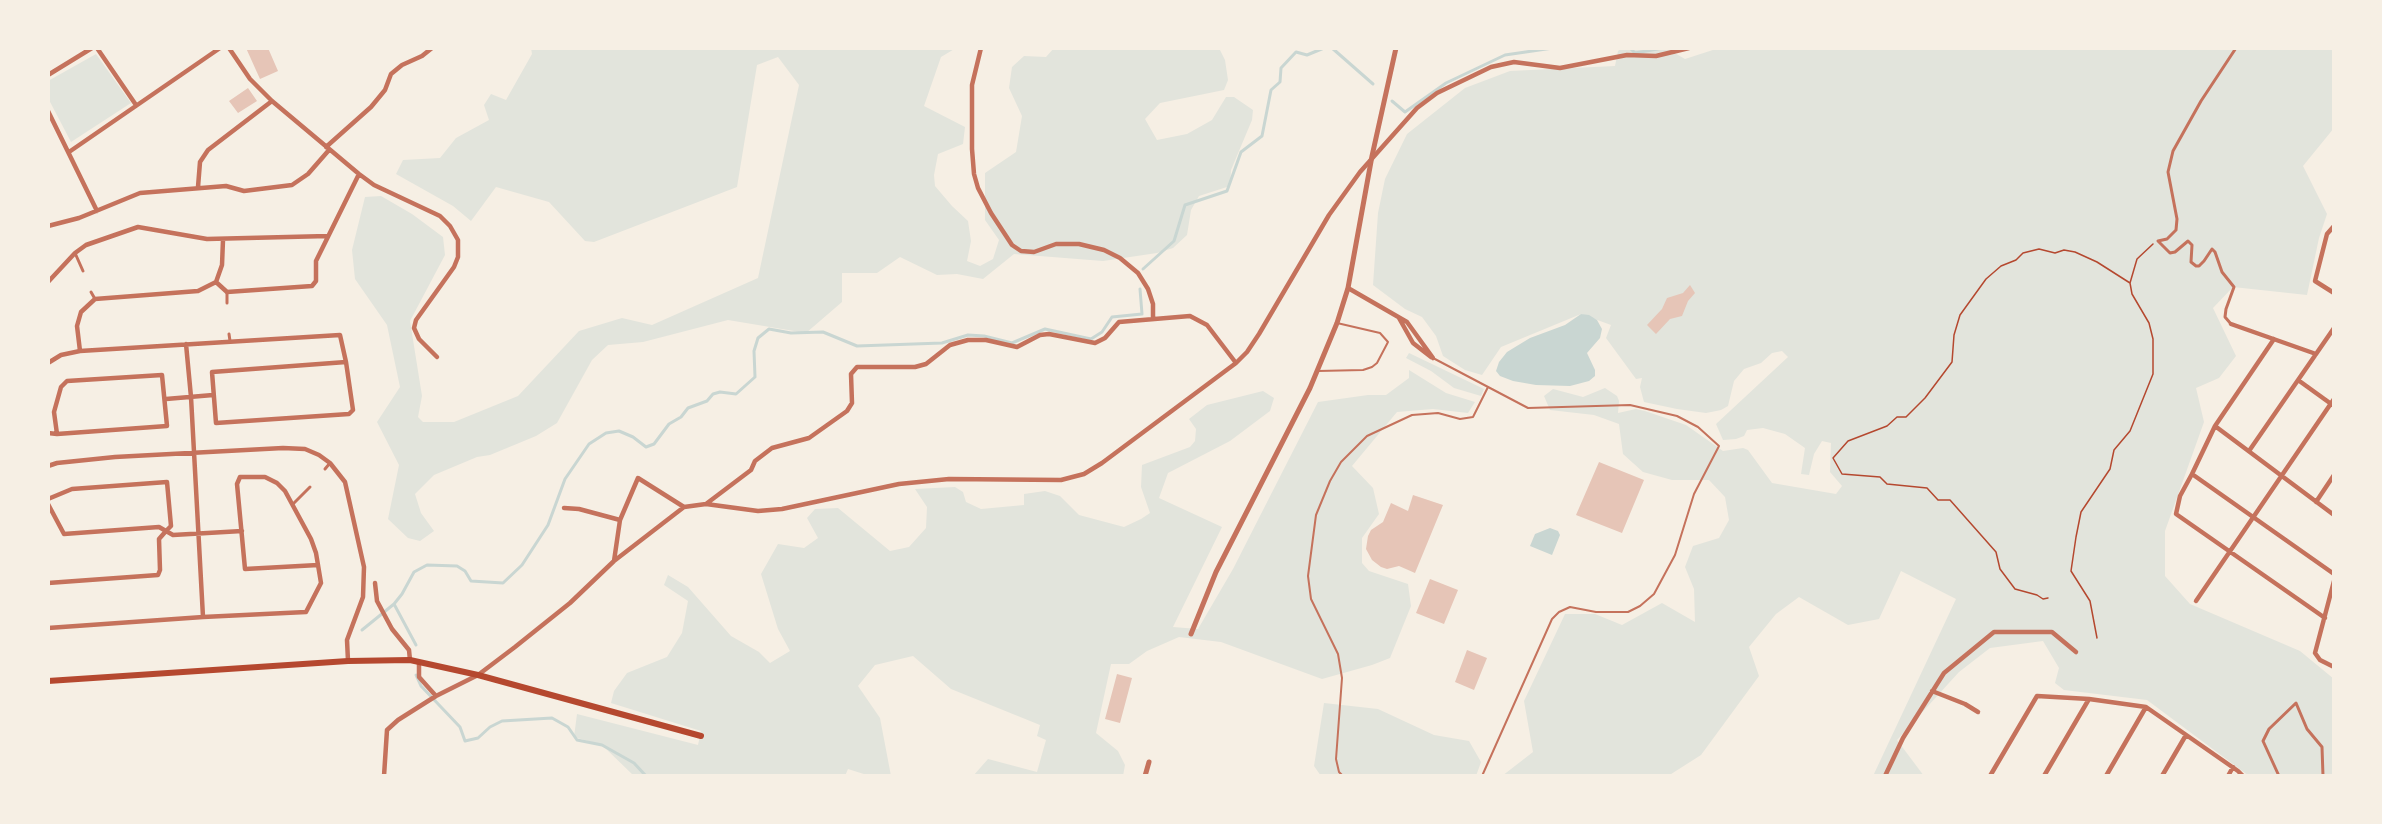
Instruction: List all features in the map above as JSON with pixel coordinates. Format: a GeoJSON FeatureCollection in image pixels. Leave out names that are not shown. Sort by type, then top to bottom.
{"type":"FeatureCollection","features":[{"type":"Feature","properties":{"kind":"main road"},"geometry":{"type":"LineString","coordinates":[[48,681],[348,661],[410,660],[478,675],[701,736]]}},
{"type":"Feature","properties":{"kind":"street"},"geometry":{"type":"LineString","coordinates":[[48,75],[92,48]]}},
{"type":"Feature","properties":{"kind":"street"},"geometry":{"type":"LineString","coordinates":[[97,48],[136,105]]}},
{"type":"Feature","properties":{"kind":"street"},"geometry":{"type":"LineString","coordinates":[[69,152],[220,48]]}},
{"type":"Feature","properties":{"kind":"street"},"geometry":{"type":"LineString","coordinates":[[229,48],[250,79],[272,101],[359,174],[374,185],[440,216],[450,226],[458,240],[458,257],[454,267],[416,320],[414,328],[419,339],[437,357]]}},
{"type":"Feature","properties":{"kind":"street"},"geometry":{"type":"LineString","coordinates":[[48,226],[97,211],[140,193],[226,186],[244,191],[292,185],[308,174],[328,148],[371,107],[385,90],[391,74],[432,48]]}},
{"type":"Feature","properties":{"kind":"street"},"geometry":{"type":"LineString","coordinates":[[981,48],[972,86],[972,149],[974,174],[991,213],[1012,245],[1021,251],[1034,252],[1056,244],[1079,244],[1104,250],[1120,258],[1138,273],[1148,289],[1153,304],[1153,318]]}},
{"type":"Feature","properties":{"kind":"street"},"geometry":{"type":"LineString","coordinates":[[1191,634],[1216,572],[1318,371],[1337,323],[1348,288],[1372,156],[1396,48]]}},
{"type":"Feature","properties":{"kind":"street"},"geometry":{"type":"LineString","coordinates":[[384,776],[387,730],[402,716],[478,675],[570,603],[614,561],[684,507],[706,504],[758,511],[782,509],[899,484],[949,479],[1061,480],[1084,474],[1236,363],[1259,334],[1329,215],[1372,156],[1417,108],[1437,93],[1491,67],[1514,62],[1560,68],[1627,55],[1656,56],[1689,48]]}},
{"type":"Feature","properties":{"kind":"street"},"geometry":{"type":"LineString","coordinates":[[2158,241],[2167,239],[2176,230],[2177,219],[2168,172],[2173,151],[2201,101],[2236,48]]}},
{"type":"Feature","properties":{"kind":"street"},"geometry":{"type":"LineString","coordinates":[[198,188],[200,162],[208,150],[272,101]]}},
{"type":"Feature","properties":{"kind":"street"},"geometry":{"type":"LineString","coordinates":[[48,111],[97,211]]}},
{"type":"Feature","properties":{"kind":"street"},"geometry":{"type":"LineString","coordinates":[[226,292],[312,286],[316,281],[316,261],[359,174]]}},
{"type":"Feature","properties":{"kind":"street"},"geometry":{"type":"LineString","coordinates":[[2334,226],[2328,234],[2315,281],[2334,293]]}},
{"type":"Feature","properties":{"kind":"street"},"geometry":{"type":"LineString","coordinates":[[48,282],[75,253],[86,245],[138,227],[224,240],[328,236]]}},
{"type":"Feature","properties":{"kind":"street"},"geometry":{"type":"LineString","coordinates":[[2328,234],[2334,240]]}},
{"type":"Feature","properties":{"kind":"street"},"geometry":{"type":"LineString","coordinates":[[80,351],[77,326],[81,312],[94,299],[198,291],[216,282],[222,265],[224,240]]}},
{"type":"Feature","properties":{"kind":"street"},"geometry":{"type":"LineString","coordinates":[[2158,241],[2170,253],[2175,252],[2188,241],[2192,245],[2191,261],[2196,266],[2204,261],[2212,249],[2215,252],[2222,272],[2234,288],[2225,317],[2231,324],[2316,354]]}},
{"type":"Feature","properties":{"kind":"street"},"geometry":{"type":"LineString","coordinates":[[75,253],[82,271]]}},
{"type":"Feature","properties":{"kind":"street"},"geometry":{"type":"LineString","coordinates":[[216,282],[226,292],[227,303]]}},
{"type":"Feature","properties":{"kind":"street"},"geometry":{"type":"LineString","coordinates":[[1348,288],[1397,316],[1413,328],[1433,358]]}},
{"type":"Feature","properties":{"kind":"street"},"geometry":{"type":"LineString","coordinates":[[91,292],[94,299]]}},
{"type":"Feature","properties":{"kind":"street"},"geometry":{"type":"LineString","coordinates":[[706,504],[751,470],[755,461],[772,448],[809,438],[847,411],[852,403],[851,374],[857,367],[915,367],[926,364],[950,345],[968,340],[986,340],[1017,347],[1040,335],[1049,334],[1095,343],[1105,338],[1119,322],[1190,316],[1207,325],[1236,363]]}},
{"type":"Feature","properties":{"kind":"street"},"geometry":{"type":"LineString","coordinates":[[2248,451],[2334,328]]}},
{"type":"Feature","properties":{"kind":"street"},"geometry":{"type":"LineString","coordinates":[[229,334],[230,341]]}},
{"type":"Feature","properties":{"kind":"street"},"geometry":{"type":"LineString","coordinates":[[48,363],[61,355],[80,351],[340,335],[346,362],[353,410],[349,414],[216,423],[212,372],[346,362]]}},
{"type":"Feature","properties":{"kind":"street"},"geometry":{"type":"LineString","coordinates":[[2274,339],[2215,426],[2180,496],[2176,514],[2325,618]]}},
{"type":"Feature","properties":{"kind":"street"},"geometry":{"type":"LineString","coordinates":[[186,344],[203,617]]}},
{"type":"Feature","properties":{"kind":"street"},"geometry":{"type":"LineString","coordinates":[[48,433],[57,434],[167,426],[162,375],[67,381],[61,387],[54,412],[57,434]]}},
{"type":"Feature","properties":{"kind":"street"},"geometry":{"type":"LineString","coordinates":[[2196,601],[2333,403],[2298,380]]}},
{"type":"Feature","properties":{"kind":"street"},"geometry":{"type":"LineString","coordinates":[[166,399],[213,395]]}},
{"type":"Feature","properties":{"kind":"street"},"geometry":{"type":"LineString","coordinates":[[2215,426],[2334,515]]}},
{"type":"Feature","properties":{"kind":"street"},"geometry":{"type":"LineString","coordinates":[[48,466],[57,462],[295,447],[319,455],[330,463],[345,482],[364,567],[363,597],[347,640],[348,661]]}},
{"type":"Feature","properties":{"kind":"street"},"geometry":{"type":"LineString","coordinates":[[325,469],[330,463]]}},
{"type":"Feature","properties":{"kind":"street"},"geometry":{"type":"LineString","coordinates":[[2192,474],[2334,574]]}},
{"type":"Feature","properties":{"kind":"street"},"geometry":{"type":"LineString","coordinates":[[2316,502],[2334,475]]}},
{"type":"Feature","properties":{"kind":"street"},"geometry":{"type":"LineString","coordinates":[[48,628],[306,612],[321,583],[318,565],[311,539],[293,504],[277,483],[265,477],[240,477],[237,484],[245,569],[318,565]]}},
{"type":"Feature","properties":{"kind":"street"},"geometry":{"type":"LineString","coordinates":[[614,561],[620,520],[638,478],[684,507]]}},
{"type":"Feature","properties":{"kind":"street"},"geometry":{"type":"LineString","coordinates":[[48,499],[72,489],[167,482],[171,526],[159,539],[160,570],[158,575],[48,583]]}},
{"type":"Feature","properties":{"kind":"street"},"geometry":{"type":"LineString","coordinates":[[293,504],[310,487]]}},
{"type":"Feature","properties":{"kind":"street"},"geometry":{"type":"LineString","coordinates":[[48,504],[64,534],[159,526],[173,535],[242,531]]}},
{"type":"Feature","properties":{"kind":"street"},"geometry":{"type":"LineString","coordinates":[[564,508],[579,509],[620,520]]}},
{"type":"Feature","properties":{"kind":"street"},"geometry":{"type":"LineString","coordinates":[[2334,581],[2315,653],[2320,660],[2334,667]]}},
{"type":"Feature","properties":{"kind":"street"},"geometry":{"type":"LineString","coordinates":[[375,582],[379,605],[392,629],[409,650],[410,660]]}},
{"type":"Feature","properties":{"kind":"street"},"geometry":{"type":"LineString","coordinates":[[1885,776],[1903,738],[1944,673],[1994,632],[2052,632],[2076,652]]}},
{"type":"Feature","properties":{"kind":"street"},"geometry":{"type":"LineString","coordinates":[[419,662],[419,677],[436,696]]}},
{"type":"Feature","properties":{"kind":"street"},"geometry":{"type":"LineString","coordinates":[[1932,692],[1965,704],[1978,712]]}},
{"type":"Feature","properties":{"kind":"street"},"geometry":{"type":"LineString","coordinates":[[1990,776],[2037,696],[2089,699],[2146,707],[2243,776]]}},
{"type":"Feature","properties":{"kind":"street"},"geometry":{"type":"LineString","coordinates":[[2044,776],[2089,699]]}},
{"type":"Feature","properties":{"kind":"street"},"geometry":{"type":"LineString","coordinates":[[2279,776],[2263,741],[2269,729],[2296,703],[2307,729],[2322,747],[2323,776]]}},
{"type":"Feature","properties":{"kind":"street"},"geometry":{"type":"LineString","coordinates":[[2106,776],[2146,707]]}},
{"type":"Feature","properties":{"kind":"street"},"geometry":{"type":"LineString","coordinates":[[2162,776],[2186,735]]}},
{"type":"Feature","properties":{"kind":"street"},"geometry":{"type":"LineString","coordinates":[[1144,776],[1149,762]]}},
{"type":"Feature","properties":{"kind":"street"},"geometry":{"type":"LineString","coordinates":[[2228,776],[2233,767]]}},
{"type":"Feature","properties":{"kind":"lane"},"geometry":{"type":"LineString","coordinates":[[1318,371],[1363,370],[1372,367],[1377,363],[1388,342],[1380,333],[1337,323]]}},
{"type":"Feature","properties":{"kind":"lane"},"geometry":{"type":"LineString","coordinates":[[1433,358],[1528,408],[1630,405],[1670,413],[1698,427],[1719,446],[1694,494],[1675,555],[1654,594],[1640,606],[1628,612],[1596,612],[1570,607],[1559,612],[1552,619],[1482,776]]}},
{"type":"Feature","properties":{"kind":"lane"},"geometry":{"type":"LineString","coordinates":[[1343,776],[1339,772],[1336,759],[1342,678],[1338,654],[1311,599],[1308,576],[1316,515],[1330,481],[1341,462],[1367,436],[1412,415],[1438,413],[1460,418],[1473,417],[1488,387]]}},
{"type":"Feature","properties":{"kind":"path"},"geometry":{"type":"LineString","coordinates":[[2097,638],[2090,601],[2071,572],[2081,512],[2110,470],[2114,450],[2130,430],[2152,374],[2153,339],[2149,323],[2132,294],[2130,283],[2137,259],[2158,241]]}},
{"type":"Feature","properties":{"kind":"path"},"geometry":{"type":"LineString","coordinates":[[2048,598],[2043,599],[2015,589],[2000,569],[1996,552],[1950,500],[1938,500],[1927,488],[1887,484],[1880,477],[1842,474],[1833,458],[1848,441],[1887,426],[1897,417],[1906,417],[1932,389],[1952,362],[1954,335],[1960,315],[1986,279],[2001,266],[2016,260],[2023,253],[2039,249],[2055,252],[2064,250],[2089,258],[2130,283]]}},
{"type":"Feature","properties":{"kind":"shaded area"},"geometry":{"type":"Polygon","coordinates":[[[531,48],[956,48],[941,57],[924,106],[965,127],[963,144],[938,154],[934,175],[935,186],[968,221],[971,241],[967,261],[980,266],[993,259],[999,240],[985,220],[985,173],[1016,152],[1022,116],[1009,88],[1012,67],[1024,56],[1046,57],[1054,48],[1219,48],[1225,60],[1228,80],[1224,90],[1160,103],[1145,119],[1157,140],[1187,134],[1212,120],[1226,97],[1234,97],[1253,110],[1252,120],[1231,170],[1230,186],[1199,196],[1191,210],[1187,235],[1173,248],[1157,253],[1103,261],[1014,254],[983,279],[957,274],[937,275],[900,257],[877,273],[842,273],[842,302],[806,333],[728,320],[643,342],[608,345],[592,360],[557,423],[536,436],[434,475],[415,494],[421,513],[434,531],[420,541],[408,538],[388,519],[399,465],[377,422],[400,387],[387,325],[355,279],[352,250],[365,197],[381,196],[412,214],[443,237],[445,255],[410,321],[422,396],[418,417],[423,422],[454,422],[518,396],[579,331],[622,318],[652,325],[758,278],[799,85],[778,57],[757,65],[737,187],[594,242],[585,241],[549,202],[496,187],[471,221],[453,206],[396,174],[403,160],[440,158],[456,138],[489,120],[484,105],[491,94],[506,100],[532,54],[531,48]]]}},
{"type":"Feature","properties":{"kind":"shaded area"},"geometry":{"type":"Polygon","coordinates":[[[1622,48],[1666,48],[1685,59],[1719,48],[2334,48],[2334,128],[2303,166],[2327,214],[2319,238],[2307,295],[2233,287],[2213,308],[2236,356],[2219,378],[2196,388],[2204,422],[2165,531],[2165,576],[2190,604],[2300,651],[2334,679],[2334,776],[2249,776],[2147,700],[2064,690],[2055,683],[2059,668],[2043,641],[1990,648],[1959,672],[1897,740],[1924,776],[1873,776],[1956,599],[1901,571],[1879,619],[1848,625],[1799,597],[1776,614],[1749,647],[1759,676],[1701,755],[1668,776],[1502,776],[1533,752],[1524,701],[1565,614],[1595,614],[1622,625],[1662,603],[1695,622],[1694,589],[1685,567],[1693,546],[1719,538],[1729,520],[1725,497],[1709,480],[1672,480],[1643,472],[1623,454],[1619,424],[1594,415],[1550,410],[1544,396],[1553,389],[1583,397],[1605,388],[1617,396],[1618,413],[1636,409],[1645,411],[1686,425],[1723,451],[1743,448],[1748,450],[1772,483],[1836,494],[1842,486],[1830,472],[1831,443],[1822,441],[1814,454],[1809,475],[1801,474],[1805,448],[1785,434],[1763,428],[1747,430],[1744,436],[1736,439],[1723,440],[1716,424],[1788,357],[1782,351],[1772,353],[1761,363],[1744,369],[1734,381],[1728,406],[1721,410],[1706,413],[1677,409],[1644,402],[1640,387],[1642,378],[1636,379],[1606,338],[1611,325],[1581,314],[1501,347],[1482,375],[1465,370],[1443,356],[1436,336],[1422,317],[1405,309],[1373,285],[1378,213],[1385,179],[1407,134],[1465,88],[1510,71],[1615,66],[1618,51],[1622,48]]]}},
{"type":"Feature","properties":{"kind":"shaded area"},"geometry":{"type":"Polygon","coordinates":[[[96,54],[131,103],[71,142],[48,98],[48,81],[96,54]]]}},
{"type":"Feature","properties":{"kind":"shaded area"},"geometry":{"type":"Polygon","coordinates":[[[1581,314],[1589,315],[1597,320],[1602,329],[1600,338],[1587,353],[1595,370],[1595,376],[1589,381],[1570,386],[1536,385],[1513,381],[1500,376],[1496,371],[1499,362],[1507,352],[1530,338],[1565,325],[1581,314]]]}},
{"type":"Feature","properties":{"kind":"shaded area"},"geometry":{"type":"Polygon","coordinates":[[[1409,353],[1484,389],[1481,396],[1454,388],[1431,371],[1406,358],[1409,353]]]}},
{"type":"Feature","properties":{"kind":"shaded area"},"geometry":{"type":"Polygon","coordinates":[[[1409,370],[1446,393],[1475,402],[1468,413],[1433,409],[1397,412],[1352,466],[1373,488],[1379,514],[1362,538],[1362,563],[1369,571],[1408,584],[1411,606],[1390,658],[1322,679],[1221,642],[1179,637],[1147,651],[1129,664],[1111,664],[1096,733],[1118,751],[1125,765],[1123,776],[973,776],[988,759],[1037,772],[1046,740],[1037,736],[1040,725],[951,689],[913,656],[875,665],[858,686],[880,718],[891,776],[870,776],[848,769],[845,776],[634,776],[602,745],[574,737],[577,714],[698,745],[701,731],[611,703],[614,691],[627,673],[667,657],[682,633],[688,601],[664,585],[668,575],[688,587],[731,636],[759,652],[770,663],[790,651],[778,629],[761,574],[778,544],[804,548],[818,538],[807,518],[815,509],[838,508],[890,551],[909,547],[926,528],[927,507],[915,489],[955,487],[963,492],[966,502],[981,509],[1024,505],[1024,494],[1045,491],[1060,496],[1079,515],[1124,527],[1150,513],[1141,487],[1142,465],[1190,447],[1195,441],[1196,429],[1189,419],[1207,405],[1263,391],[1274,398],[1270,411],[1230,441],[1168,473],[1159,498],[1222,527],[1173,627],[1198,629],[1233,569],[1318,402],[1368,395],[1386,395],[1409,378],[1409,370]]]}},
{"type":"Feature","properties":{"kind":"shaded area"},"geometry":{"type":"Polygon","coordinates":[[[1550,528],[1558,531],[1560,535],[1552,555],[1530,546],[1535,534],[1550,528]]]}},
{"type":"Feature","properties":{"kind":"shaded area"},"geometry":{"type":"Polygon","coordinates":[[[1324,703],[1378,709],[1434,735],[1469,741],[1481,762],[1476,776],[1321,776],[1314,766],[1324,703]]]}},
{"type":"Feature","properties":{"kind":"building"},"geometry":{"type":"Polygon","coordinates":[[[246,48],[268,48],[278,71],[260,79],[246,48]]]}},
{"type":"Feature","properties":{"kind":"building"},"geometry":{"type":"Polygon","coordinates":[[[248,88],[257,101],[238,113],[229,101],[248,88]]]}},
{"type":"Feature","properties":{"kind":"building"},"geometry":{"type":"Polygon","coordinates":[[[1690,285],[1695,293],[1688,301],[1682,316],[1670,319],[1656,334],[1647,325],[1662,309],[1667,298],[1683,293],[1690,285]]]}},
{"type":"Feature","properties":{"kind":"building"},"geometry":{"type":"Polygon","coordinates":[[[1599,462],[1644,480],[1622,533],[1576,515],[1599,462]]]}},
{"type":"Feature","properties":{"kind":"building"},"geometry":{"type":"Polygon","coordinates":[[[1413,495],[1443,505],[1415,573],[1399,566],[1387,569],[1381,567],[1372,560],[1366,549],[1368,536],[1371,530],[1383,522],[1391,503],[1408,511],[1413,495]]]}},
{"type":"Feature","properties":{"kind":"building"},"geometry":{"type":"Polygon","coordinates":[[[1430,579],[1458,590],[1444,624],[1416,613],[1430,579]]]}},
{"type":"Feature","properties":{"kind":"building"},"geometry":{"type":"Polygon","coordinates":[[[1467,650],[1487,658],[1474,690],[1455,682],[1467,650]]]}},
{"type":"Feature","properties":{"kind":"building"},"geometry":{"type":"Polygon","coordinates":[[[1117,674],[1132,678],[1120,723],[1105,719],[1117,674]]]}},
{"type":"Feature","properties":{"kind":"waterway"},"geometry":{"type":"LineString","coordinates":[[1143,269],[1174,241],[1185,205],[1227,191],[1241,152],[1262,136],[1271,90],[1280,82],[1281,68],[1296,52],[1307,55],[1324,48]]}},
{"type":"Feature","properties":{"kind":"waterway"},"geometry":{"type":"LineString","coordinates":[[1332,48],[1373,84]]}},
{"type":"Feature","properties":{"kind":"waterway"},"geometry":{"type":"LineString","coordinates":[[1392,101],[1405,112],[1446,83],[1505,55],[1553,48]]}},
{"type":"Feature","properties":{"kind":"waterway"},"geometry":{"type":"LineString","coordinates":[[1630,48],[1635,53],[1663,48]]}},
{"type":"Feature","properties":{"kind":"waterway"},"geometry":{"type":"LineString","coordinates":[[362,630],[394,604],[414,572],[427,565],[457,566],[465,571],[471,581],[503,583],[522,565],[548,525],[565,479],[589,444],[606,433],[619,431],[633,437],[646,447],[654,444],[669,424],[681,417],[688,408],[707,401],[713,394],[720,392],[736,394],[755,377],[754,351],[758,338],[769,329],[791,333],[823,332],[857,346],[942,343],[968,335],[984,336],[1012,343],[1045,329],[1091,339],[1102,332],[1112,317],[1142,314],[1140,289]]}},
{"type":"Feature","properties":{"kind":"waterway"},"geometry":{"type":"LineString","coordinates":[[394,604],[416,645]]}},
{"type":"Feature","properties":{"kind":"waterway"},"geometry":{"type":"LineString","coordinates":[[416,675],[421,686],[460,727],[465,741],[478,738],[490,727],[502,721],[552,718],[568,727],[577,740],[602,745],[634,763],[646,776]]}}]}
